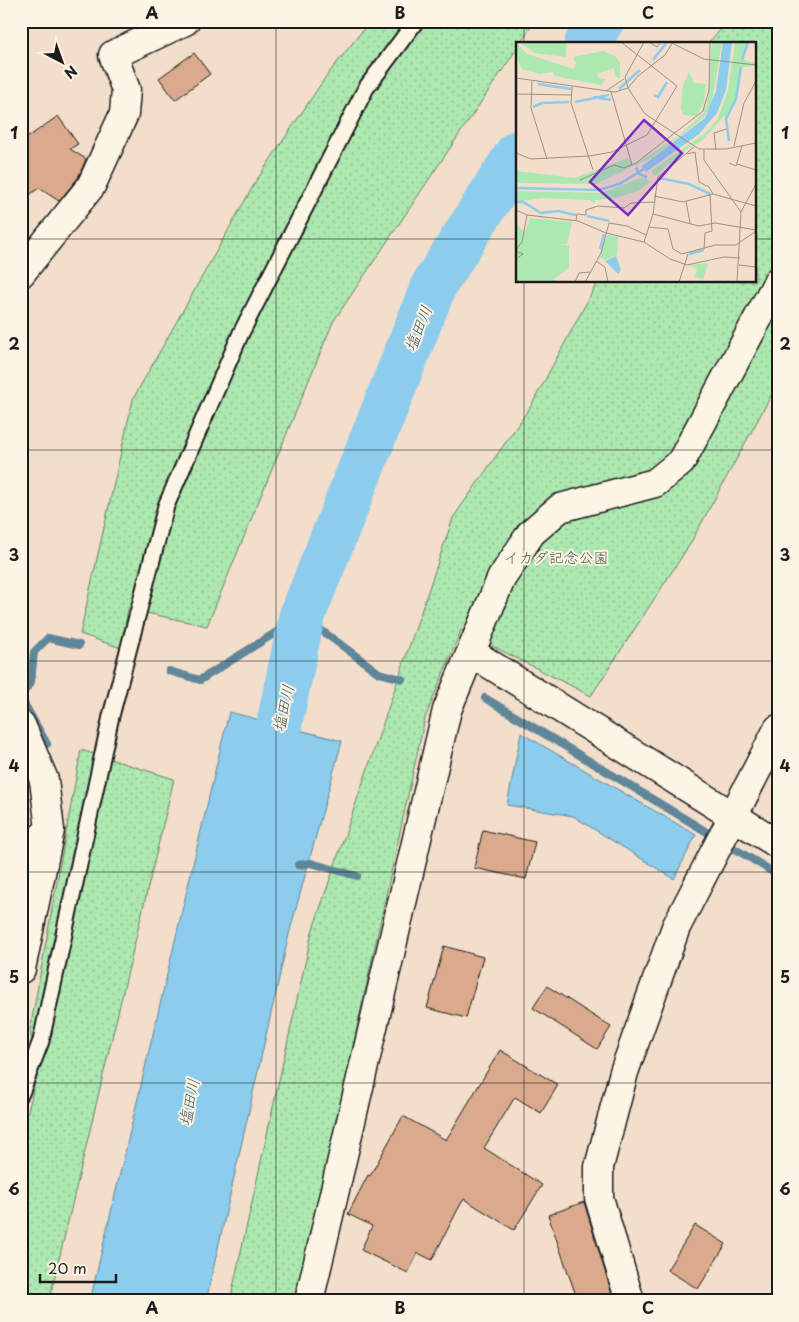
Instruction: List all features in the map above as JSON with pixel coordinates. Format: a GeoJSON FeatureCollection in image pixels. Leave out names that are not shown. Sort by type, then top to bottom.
{"type":"FeatureCollection","features":[{"type":"Feature","properties":{"kind":"street"},"geometry":{"type":"LineString","coordinates":[[21,273],[91,186],[124,114],[126,90],[113,55],[184,21]]}},
{"type":"Feature","properties":{"kind":"street"},"geometry":{"type":"LineString","coordinates":[[309,1301],[447,710],[472,653],[501,578],[531,533],[560,508],[655,483],[681,462],[778,281]]}},
{"type":"Feature","properties":{"kind":"street"},"geometry":{"type":"LineString","coordinates":[[472,653],[724,831],[778,844]]}},
{"type":"Feature","properties":{"kind":"street"},"geometry":{"type":"LineString","coordinates":[[21,725],[44,780],[50,830],[21,969]]}},
{"type":"Feature","properties":{"kind":"street"},"geometry":{"type":"LineString","coordinates":[[630,1301],[599,1198],[598,1167],[624,1072],[676,927],[778,729]]}},
{"type":"Feature","properties":{"kind":"street"},"geometry":{"type":"LineString","coordinates":[[21,854],[50,830]]}},
{"type":"Feature","properties":{"kind":"lane"},"geometry":{"type":"LineString","coordinates":[[21,1093],[41,1041],[111,716],[166,506],[241,333],[366,88],[416,21]]}},
{"type":"Feature","properties":{"kind":"green space"},"geometry":{"type":"Polygon","coordinates":[[[370,21],[535,21],[521,42],[516,42],[516,50],[333,322],[207,626],[128,609],[121,648],[80,634],[133,399],[256,181],[325,78],[370,21]]]}},
{"type":"Feature","properties":{"kind":"green space","name":"イカダ記念公園"},"geometry":{"type":"Polygon","coordinates":[[[729,21],[778,21],[778,383],[690,544],[591,696],[461,630],[425,718],[297,1301],[230,1301],[312,932],[453,518],[531,406],[597,282],[756,282],[756,42],[709,42],[729,21]]]}},
{"type":"Feature","properties":{"kind":"green space"},"geometry":{"type":"Polygon","coordinates":[[[81,750],[174,779],[49,1301],[21,1301],[21,1140],[37,1074],[30,1030],[81,750]]]}},
{"type":"Feature","properties":{"kind":"water"},"geometry":{"type":"Polygon","coordinates":[[[229,712],[342,741],[289,934],[206,1301],[90,1301],[229,712]]]}},
{"type":"Feature","properties":{"kind":"water"},"geometry":{"type":"Polygon","coordinates":[[[521,733],[696,835],[674,879],[573,816],[507,805],[521,733]]]}},
{"type":"Feature","properties":{"kind":"building"},"geometry":{"type":"Polygon","coordinates":[[[194,53],[210,74],[175,100],[159,78],[194,53]]]}},
{"type":"Feature","properties":{"kind":"building"},"geometry":{"type":"Polygon","coordinates":[[[58,116],[78,144],[70,149],[86,159],[78,178],[59,201],[39,188],[21,201],[21,142],[58,116]]]}},
{"type":"Feature","properties":{"kind":"building"},"geometry":{"type":"Polygon","coordinates":[[[483,830],[535,842],[526,879],[474,868],[483,830]]]}},
{"type":"Feature","properties":{"kind":"building"},"geometry":{"type":"Polygon","coordinates":[[[444,946],[483,957],[466,1018],[427,1008],[444,946]]]}},
{"type":"Feature","properties":{"kind":"building"},"geometry":{"type":"Polygon","coordinates":[[[547,986],[611,1027],[597,1049],[533,1008],[547,986]]]}},
{"type":"Feature","properties":{"kind":"building"},"geometry":{"type":"Polygon","coordinates":[[[500,1050],[558,1085],[541,1113],[515,1097],[484,1148],[542,1185],[514,1230],[464,1199],[432,1260],[418,1253],[408,1273],[361,1250],[372,1226],[348,1214],[368,1175],[370,1176],[403,1116],[446,1140],[500,1050]]]}},
{"type":"Feature","properties":{"kind":"building"},"geometry":{"type":"Polygon","coordinates":[[[584,1202],[614,1301],[578,1301],[548,1215],[584,1202]]]}},
{"type":"Feature","properties":{"kind":"building"},"geometry":{"type":"Polygon","coordinates":[[[695,1225],[726,1244],[698,1289],[667,1270],[695,1225]]]}},
{"type":"Feature","properties":{"kind":"waterway","name":"塩田川"},"geometry":{"type":"LineString","coordinates":[[588,42],[601,21]]}},
{"type":"Feature","properties":{"kind":"waterway","name":"塩田川"},"geometry":{"type":"LineString","coordinates":[[260,785],[279,725],[302,616],[434,285],[516,156]]}},
{"type":"Feature","properties":{"kind":"waterway"},"geometry":{"type":"LineString","coordinates":[[169,671],[200,680],[302,616],[379,673],[402,679]]}},
{"type":"Feature","properties":{"kind":"waterway"},"geometry":{"type":"LineString","coordinates":[[21,696],[31,682],[34,652],[48,638],[79,645]]}},
{"type":"Feature","properties":{"kind":"waterway"},"geometry":{"type":"LineString","coordinates":[[21,698],[47,744]]}},
{"type":"Feature","properties":{"kind":"waterway"},"geometry":{"type":"LineString","coordinates":[[485,698],[778,875]]}},
{"type":"Feature","properties":{"kind":"waterway"},"geometry":{"type":"LineString","coordinates":[[298,865],[311,863],[357,876]]}}]}
